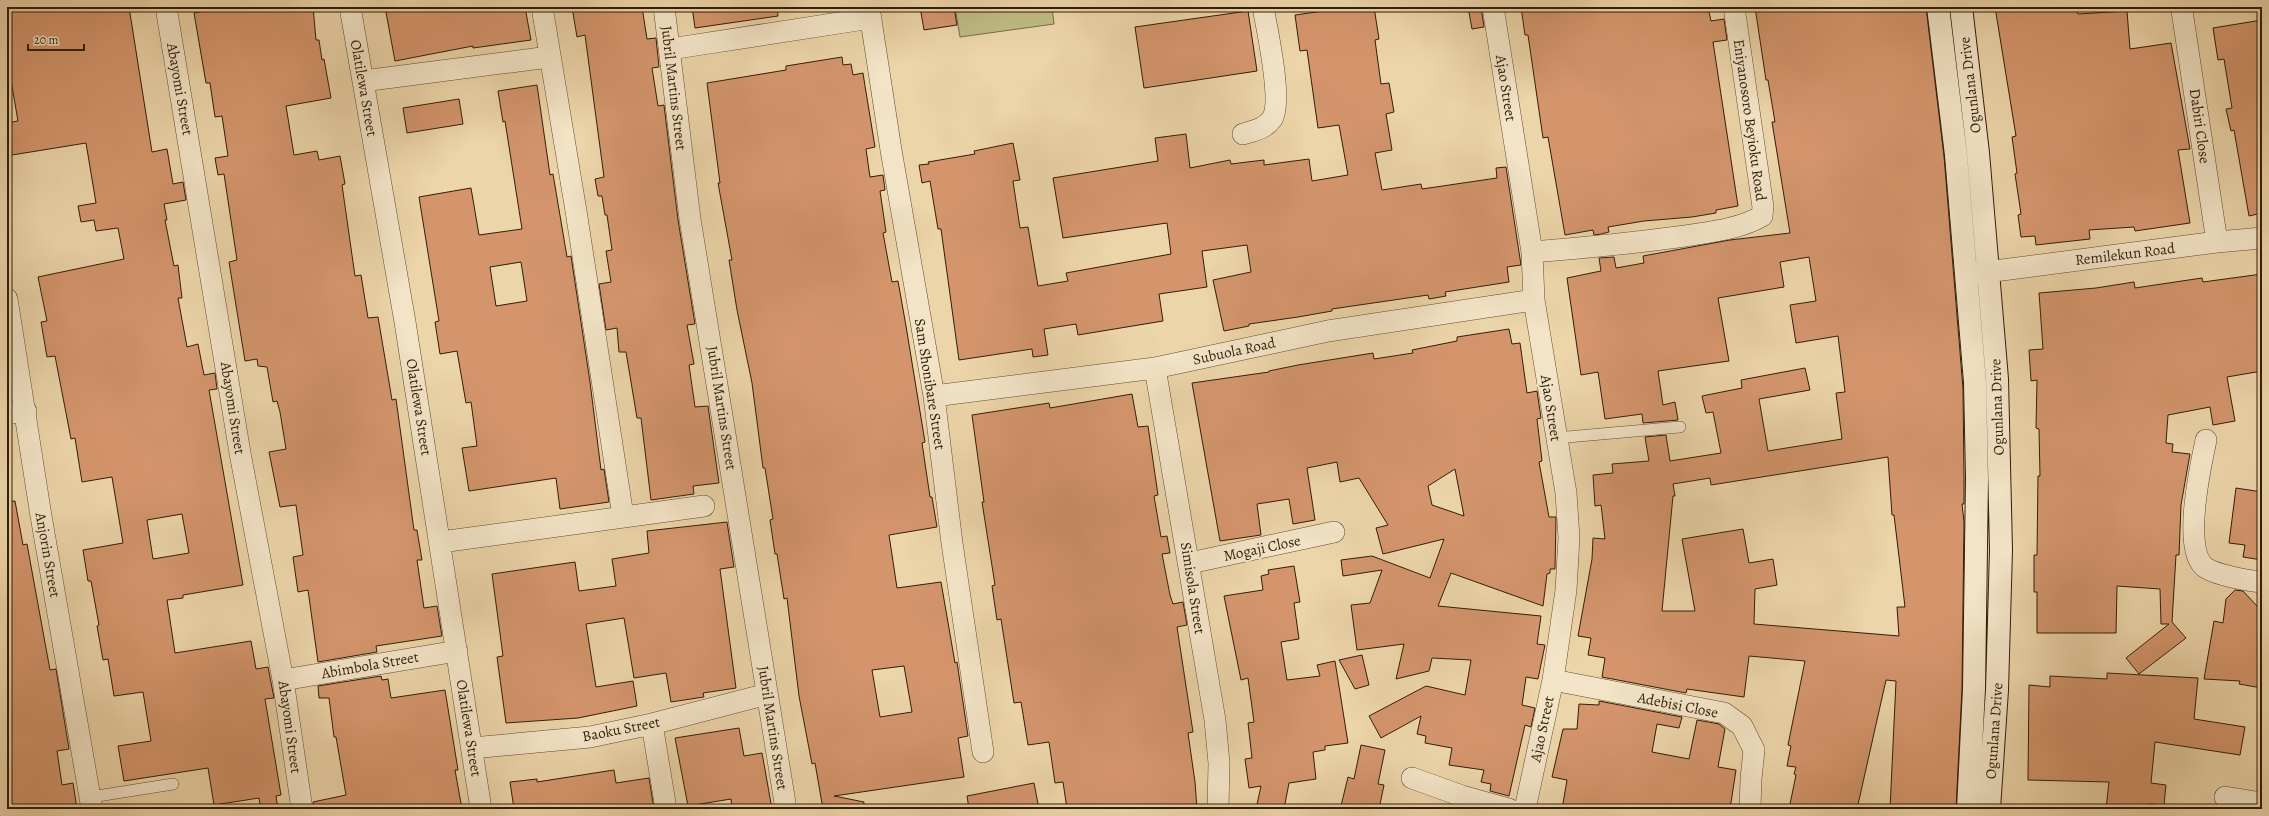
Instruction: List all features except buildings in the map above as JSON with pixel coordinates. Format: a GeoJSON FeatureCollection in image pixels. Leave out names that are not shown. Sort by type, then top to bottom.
{"type":"FeatureCollection","features":[{"type":"Feature","properties":{"kind":"main road","name":"Ogunlana Drive"},"geometry":{"type":"LineString","coordinates":[[1938,7],[1956,156],[1975,382],[1977,478],[1974,689],[1968,809]]}},
{"type":"Feature","properties":{"kind":"main road","name":"Ogunlana Drive"},"geometry":{"type":"LineString","coordinates":[[1961,7],[1989,272],[1997,379],[2001,550],[1997,690],[1989,809]]}},
{"type":"Feature","properties":{"kind":"street","name":"Abayomi Street"},"geometry":{"type":"LineString","coordinates":[[166,7],[240,453],[284,680],[302,809]]}},
{"type":"Feature","properties":{"kind":"street","name":"Olatilewa Street"},"geometry":{"type":"LineString","coordinates":[[350,7],[404,314],[441,542],[481,809]]}},
{"type":"Feature","properties":{"kind":"street"},"geometry":{"type":"LineString","coordinates":[[542,7],[549,57],[576,211],[623,516]]}},
{"type":"Feature","properties":{"kind":"street","name":"Jubril Martins Street"},"geometry":{"type":"LineString","coordinates":[[664,7],[690,219],[786,809]]}},
{"type":"Feature","properties":{"kind":"street"},"geometry":{"type":"LineString","coordinates":[[1243,134],[1261,129],[1272,118],[1276,102],[1274,74],[1263,7]]}},
{"type":"Feature","properties":{"kind":"street","name":"Ajao Street"},"geometry":{"type":"LineString","coordinates":[[1493,7],[1532,252],[1534,300],[1566,494],[1569,538],[1566,590],[1553,680],[1525,809]]}},
{"type":"Feature","properties":{"kind":"street","name":"Eniyanosoro Beyioku Road"},"geometry":{"type":"LineString","coordinates":[[1532,252],[1621,245],[1690,235],[1751,222],[1762,216],[1762,200],[1734,7]]}},
{"type":"Feature","properties":{"kind":"street","name":"Dabiri Close"},"geometry":{"type":"LineString","coordinates":[[2182,11],[2216,242]]}},
{"type":"Feature","properties":{"kind":"street","name":"Sam Shonibare Street"},"geometry":{"type":"LineString","coordinates":[[670,49],[870,12],[934,396],[952,543],[983,752]]}},
{"type":"Feature","properties":{"kind":"street"},"geometry":{"type":"LineString","coordinates":[[363,81],[549,57]]}},
{"type":"Feature","properties":{"kind":"street","name":"Remilekun Road"},"geometry":{"type":"LineString","coordinates":[[1966,275],[2216,242],[2262,238]]}},
{"type":"Feature","properties":{"kind":"street","name":"Anjorin Street"},"geometry":{"type":"LineString","coordinates":[[7,300],[16,412],[40,516],[92,803]]}},
{"type":"Feature","properties":{"kind":"street","name":"Subuola Road"},"geometry":{"type":"LineString","coordinates":[[934,396],[1155,368],[1328,331],[1534,300]]}},
{"type":"Feature","properties":{"kind":"street","name":"Simisola Street"},"geometry":{"type":"LineString","coordinates":[[1155,368],[1190,563],[1203,656],[1215,720],[1219,763],[1218,809]]}},
{"type":"Feature","properties":{"kind":"street"},"geometry":{"type":"LineString","coordinates":[[2206,440],[2199,472],[2193,516],[2200,560],[2205,568],[2245,580],[2262,582]]}},
{"type":"Feature","properties":{"kind":"street"},"geometry":{"type":"LineString","coordinates":[[441,542],[704,506]]}},
{"type":"Feature","properties":{"kind":"street","name":"Mogaji Close"},"geometry":{"type":"LineString","coordinates":[[1190,563],[1334,532]]}},
{"type":"Feature","properties":{"kind":"street","name":"Abimbola Street"},"geometry":{"type":"LineString","coordinates":[[284,680],[457,651]]}},
{"type":"Feature","properties":{"kind":"street","name":"Adebisi Close"},"geometry":{"type":"LineString","coordinates":[[1553,680],[1724,713],[1742,726],[1754,750],[1750,808]]}},
{"type":"Feature","properties":{"kind":"street","name":"Baoku Street"},"geometry":{"type":"LineString","coordinates":[[472,748],[590,737],[652,724],[767,694]]}},
{"type":"Feature","properties":{"kind":"street"},"geometry":{"type":"LineString","coordinates":[[652,724],[666,809]]}},
{"type":"Feature","properties":{"kind":"street"},"geometry":{"type":"LineString","coordinates":[[1412,778],[1462,796],[1509,809]]}},
{"type":"Feature","properties":{"kind":"street"},"geometry":{"type":"LineString","coordinates":[[2225,797],[2262,803]]}},
{"type":"Feature","properties":{"kind":"lane"},"geometry":{"type":"LineString","coordinates":[[1556,438],[1680,427]]}},
{"type":"Feature","properties":{"kind":"lane"},"geometry":{"type":"LineString","coordinates":[[92,803],[173,784]]}},
{"type":"Feature","properties":{"kind":"shaded area"},"geometry":{"type":"Polygon","coordinates":[[[955,7],[1052,7],[1054,24],[960,37],[955,7]]]}}]}
